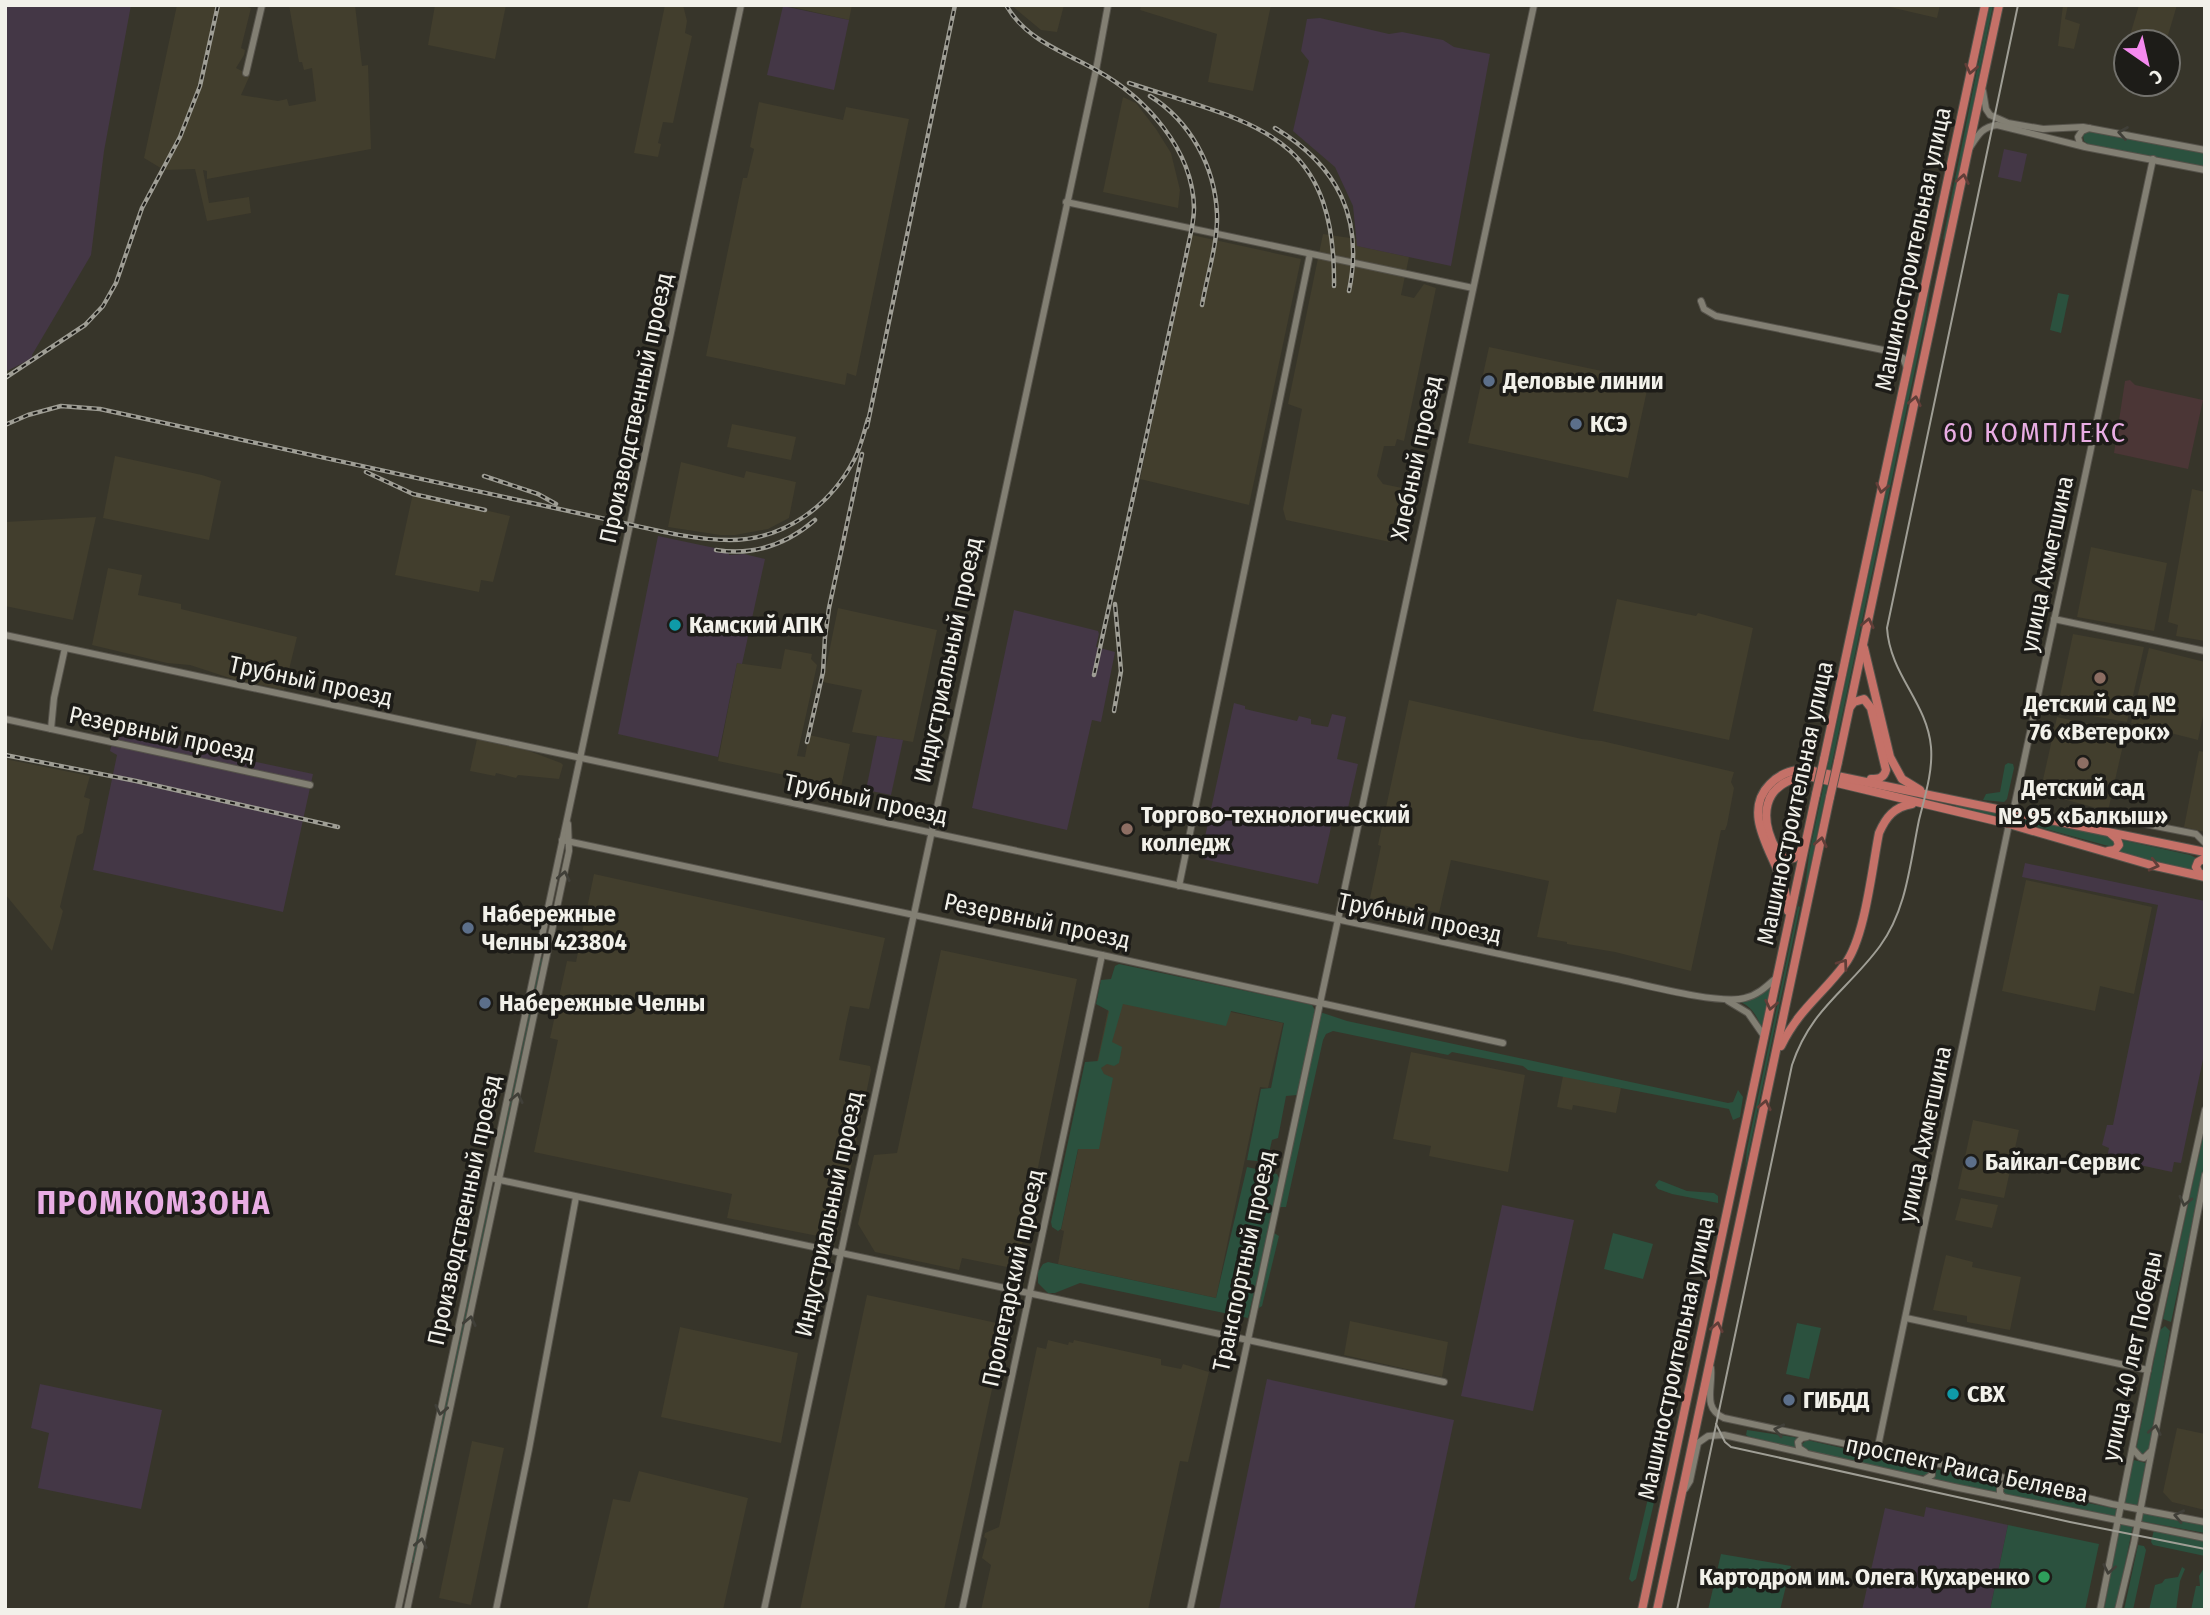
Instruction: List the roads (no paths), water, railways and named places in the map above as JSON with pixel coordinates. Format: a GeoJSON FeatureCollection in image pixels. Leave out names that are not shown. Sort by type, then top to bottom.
{"type":"FeatureCollection","features":[{"type":"Feature","properties":{"kind":"main road","name":"Машиностроительная улица"},"geometry":{"type":"LineString","coordinates":[[1642,1610],[1985,5]]}},
{"type":"Feature","properties":{"kind":"main road","name":"Машиностроительная улица"},"geometry":{"type":"LineString","coordinates":[[1657,1610],[1999,5]]}},
{"type":"Feature","properties":{"kind":"main road"},"geometry":{"type":"LineString","coordinates":[[1936,240],[1941,250],[1945,249],[1951,240]]}},
{"type":"Feature","properties":{"kind":"main road"},"geometry":{"type":"LineString","coordinates":[[1924,291],[1929,278],[1933,277],[1936,279],[1938,292]]}},
{"type":"Feature","properties":{"kind":"main road"},"geometry":{"type":"LineString","coordinates":[[1863,645],[1895,770],[1902,779],[1932,796]]}},
{"type":"Feature","properties":{"kind":"main road"},"geometry":{"type":"LineString","coordinates":[[1850,707],[1860,699],[1868,702],[1885,760],[1884,775],[1864,780]]}},
{"type":"Feature","properties":{"kind":"main road"},"geometry":{"type":"LineString","coordinates":[[1789,921],[1782,880],[1758,821],[1758,808],[1765,790],[1783,774],[1803,769],[1960,800],[2205,855]]}},
{"type":"Feature","properties":{"kind":"main road"},"geometry":{"type":"LineString","coordinates":[[1805,845],[1794,858],[1788,859],[1779,855],[1766,821],[1768,800],[1774,791],[1783,782],[1794,777],[1808,776],[2009,824],[2151,865],[2205,876]]}},
{"type":"Feature","properties":{"kind":"main road"},"geometry":{"type":"LineString","coordinates":[[1956,812],[1953,806],[1960,800]]}},
{"type":"Feature","properties":{"kind":"main road"},"geometry":{"type":"LineString","coordinates":[[1775,1058],[1790,1027],[1845,964],[1858,940],[1885,819],[1895,809],[1919,803]]}},
{"type":"Feature","properties":{"kind":"main road"},"geometry":{"type":"LineString","coordinates":[[2105,851],[2115,850],[2119,845],[2109,832]]}},
{"type":"Feature","properties":{"kind":"main road"},"geometry":{"type":"LineString","coordinates":[[2205,855],[2196,867],[2199,873],[2205,876]]}},
{"type":"Feature","properties":{"kind":"main road"},"geometry":{"type":"LineString","coordinates":[[1794,895],[1799,905],[1809,899]]}},
{"type":"Feature","properties":{"kind":"main road"},"geometry":{"type":"LineString","coordinates":[[1732,1189],[1732,1200],[1736,1204],[1746,1192]]}},
{"type":"Feature","properties":{"kind":"main road"},"geometry":{"type":"LineString","coordinates":[[1722,1234],[1731,1224],[1737,1236]]}},
{"type":"Feature","properties":{"kind":"main road"},"geometry":{"type":"LineString","coordinates":[[1659,1527],[1663,1542],[1675,1528]]}},
{"type":"Feature","properties":{"kind":"main road"},"geometry":{"type":"LineString","coordinates":[[1650,1570],[1660,1558],[1665,1575]]}},
{"type":"Feature","properties":{"kind":"street"},"geometry":{"type":"LineString","coordinates":[[246,73],[262,5]]}},
{"type":"Feature","properties":{"kind":"street","name":"Производственный проезд"},"geometry":{"type":"LineString","coordinates":[[398,1610],[539,951],[566,840],[580,758],[741,5]]}},
{"type":"Feature","properties":{"kind":"street","name":"Индустриальный проезд"},"geometry":{"type":"LineString","coordinates":[[764,1610],[1108,5]]}},
{"type":"Feature","properties":{"kind":"street","name":"Хлебный проезд"},"geometry":{"type":"LineString","coordinates":[[1337,920],[1534,5]]}},
{"type":"Feature","properties":{"kind":"street"},"geometry":{"type":"LineString","coordinates":[[1982,85],[1986,109],[1997,122],[2085,147],[2153,159],[2205,173]]}},
{"type":"Feature","properties":{"kind":"street"},"geometry":{"type":"LineString","coordinates":[[1968,151],[1980,132],[1997,122],[2036,129],[2089,128],[2205,150]]}},
{"type":"Feature","properties":{"kind":"street"},"geometry":{"type":"LineString","coordinates":[[2085,147],[2080,144],[2078,137],[2082,131],[2089,128]]}},
{"type":"Feature","properties":{"kind":"street","name":"улица Ахметшина"},"geometry":{"type":"LineString","coordinates":[[2013,812],[2153,159]]}},
{"type":"Feature","properties":{"kind":"street"},"geometry":{"type":"LineString","coordinates":[[1066,202],[1473,288]]}},
{"type":"Feature","properties":{"kind":"street"},"geometry":{"type":"LineString","coordinates":[[1178,886],[1310,254]]}},
{"type":"Feature","properties":{"kind":"street"},"geometry":{"type":"LineString","coordinates":[[1701,301],[1704,309],[1716,316],[1893,352],[1903,358],[1907,370]]}},
{"type":"Feature","properties":{"kind":"street"},"geometry":{"type":"LineString","coordinates":[[1893,352],[1906,349],[1914,338]]}},
{"type":"Feature","properties":{"kind":"street"},"geometry":{"type":"LineString","coordinates":[[2054,619],[2205,651]]}},
{"type":"Feature","properties":{"kind":"street","name":"Трубный проезд"},"geometry":{"type":"LineString","coordinates":[[5,635],[1595,975],[1719,998]]}},
{"type":"Feature","properties":{"kind":"street"},"geometry":{"type":"LineString","coordinates":[[51,729],[54,698],[65,648]]}},
{"type":"Feature","properties":{"kind":"street","name":"Резервный проезд"},"geometry":{"type":"LineString","coordinates":[[5,719],[310,785]]}},
{"type":"Feature","properties":{"kind":"street"},"geometry":{"type":"LineString","coordinates":[[2072,824],[2110,816],[2196,834],[2205,844]]}},
{"type":"Feature","properties":{"kind":"street","name":"улица Ахметшина"},"geometry":{"type":"LineString","coordinates":[[1877,1451],[2009,824]]}},
{"type":"Feature","properties":{"kind":"street","name":"Производственный проезд"},"geometry":{"type":"LineString","coordinates":[[407,1610],[548,953],[569,851],[566,840]]}},
{"type":"Feature","properties":{"kind":"street","name":"Резервный проезд"},"geometry":{"type":"LineString","coordinates":[[566,840],[1503,1043]]}},
{"type":"Feature","properties":{"kind":"street","name":"Транспортный проезд"},"geometry":{"type":"LineString","coordinates":[[1189,1610],[1337,920]]}},
{"type":"Feature","properties":{"kind":"street"},"geometry":{"type":"LineString","coordinates":[[539,951],[548,953]]}},
{"type":"Feature","properties":{"kind":"street","name":"Пролетарский проезд"},"geometry":{"type":"LineString","coordinates":[[962,1610],[1102,955]]}},
{"type":"Feature","properties":{"kind":"street"},"geometry":{"type":"LineString","coordinates":[[1719,998],[1738,1000],[1754,995],[1777,976]]}},
{"type":"Feature","properties":{"kind":"street"},"geometry":{"type":"LineString","coordinates":[[1719,998],[1741,1007],[1754,1019],[1764,1036]]}},
{"type":"Feature","properties":{"kind":"street","name":"улица 40 лет Победы"},"geometry":{"type":"LineString","coordinates":[[2100,1610],[2148,1370],[2205,1110]]}},
{"type":"Feature","properties":{"kind":"street","name":"улица 40 лет Победы"},"geometry":{"type":"LineString","coordinates":[[2118,1610],[2205,1175]]}},
{"type":"Feature","properties":{"kind":"street"},"geometry":{"type":"LineString","coordinates":[[491,1178],[1444,1382]]}},
{"type":"Feature","properties":{"kind":"street"},"geometry":{"type":"LineString","coordinates":[[496,1610],[576,1197]]}},
{"type":"Feature","properties":{"kind":"street"},"geometry":{"type":"LineString","coordinates":[[1906,1318],[2148,1370]]}},
{"type":"Feature","properties":{"kind":"street"},"geometry":{"type":"LineString","coordinates":[[2157,1330],[2160,1323],[2167,1322],[2174,1333]]}},
{"type":"Feature","properties":{"kind":"street","name":"проспект Раиса Беляева"},"geometry":{"type":"LineString","coordinates":[[1710,1363],[1712,1378],[1709,1401],[1716,1413],[1724,1418],[2205,1522]]}},
{"type":"Feature","properties":{"kind":"street"},"geometry":{"type":"LineString","coordinates":[[1751,1441],[1744,1431],[1755,1425]]}},
{"type":"Feature","properties":{"kind":"street","name":"проспект Раиса Беляева"},"geometry":{"type":"LineString","coordinates":[[1682,1494],[1689,1481],[1698,1443],[1705,1437],[1721,1435],[2205,1538]]}},
{"type":"Feature","properties":{"kind":"street"},"geometry":{"type":"LineString","coordinates":[[1807,1453],[1799,1448],[1798,1442],[1809,1437]]}},
{"type":"Feature","properties":{"kind":"street"},"geometry":{"type":"LineString","coordinates":[[2133,1447],[2134,1453],[2140,1457],[2148,1456],[2151,1450]]}},
{"type":"Feature","properties":{"kind":"street"},"geometry":{"type":"LineString","coordinates":[[1924,1480],[1932,1475],[1931,1462]]}},
{"type":"Feature","properties":{"kind":"street"},"geometry":{"type":"LineString","coordinates":[[2003,1497],[2000,1486],[2010,1479]]}},
{"type":"Feature","properties":{"kind":"street"},"geometry":{"type":"LineString","coordinates":[[404,1584],[412,1585]]}},
{"type":"Feature","properties":{"kind":"tram line"},"geometry":{"type":"LineString","coordinates":[[1677,1610],[1792,1065],[1800,1045],[1819,1014],[1868,962],[1889,932],[1902,901],[1928,783],[1931,765],[1928,731],[1895,660],[1887,628],[2018,5]]}},
{"type":"Feature","properties":{"kind":"tram line"},"geometry":{"type":"LineString","coordinates":[[1716,1424],[1725,1442],[1731,1447],[2205,1549]]}},
{"type":"Feature","properties":{"kind":"railway"},"geometry":{"type":"LineString","coordinates":[[5,378],[85,325],[103,306],[116,283],[142,208],[180,137],[200,86],[218,5]]}},
{"type":"Feature","properties":{"kind":"railway"},"geometry":{"type":"LineString","coordinates":[[867,427],[955,5]]}},
{"type":"Feature","properties":{"kind":"railway"},"geometry":{"type":"LineString","coordinates":[[1006,5],[1014,17],[1034,36],[1114,81],[1148,110],[1175,146],[1192,186],[1194,208],[1191,232],[1094,675]]}},
{"type":"Feature","properties":{"kind":"railway"},"geometry":{"type":"LineString","coordinates":[[1129,83],[1248,124],[1278,141],[1302,164],[1320,194],[1331,234],[1334,286]]}},
{"type":"Feature","properties":{"kind":"railway"},"geometry":{"type":"LineString","coordinates":[[1150,96],[1177,118],[1188,132],[1198,146],[1211,179],[1217,225],[1202,305]]}},
{"type":"Feature","properties":{"kind":"railway"},"geometry":{"type":"LineString","coordinates":[[1275,128],[1315,159],[1341,196],[1349,217],[1353,240],[1349,291]]}},
{"type":"Feature","properties":{"kind":"railway"},"geometry":{"type":"LineString","coordinates":[[5,425],[61,406],[100,409],[660,531],[730,540],[769,534],[787,527],[818,506],[844,477],[854,460],[868,419]]}},
{"type":"Feature","properties":{"kind":"railway"},"geometry":{"type":"LineString","coordinates":[[807,742],[823,672],[829,608],[862,454]]}},
{"type":"Feature","properties":{"kind":"railway"},"geometry":{"type":"LineString","coordinates":[[366,472],[413,494],[485,510]]}},
{"type":"Feature","properties":{"kind":"railway"},"geometry":{"type":"LineString","coordinates":[[484,476],[538,494],[556,504]]}},
{"type":"Feature","properties":{"kind":"railway"},"geometry":{"type":"LineString","coordinates":[[716,550],[743,551],[769,546],[793,536],[815,520]]}},
{"type":"Feature","properties":{"kind":"railway"},"geometry":{"type":"LineString","coordinates":[[1114,711],[1121,671],[1115,604]]}},
{"type":"Feature","properties":{"kind":"railway"},"geometry":{"type":"LineString","coordinates":[[5,755],[136,781],[338,827]]}},
{"type":"Feature","properties":{"kind":"place","name":"Деловые линии"},"geometry":{"type":"Point","coordinates":[1489,381]}},
{"type":"Feature","properties":{"kind":"place","name":"КСЭ"},"geometry":{"type":"Point","coordinates":[1576,424]}},
{"type":"Feature","properties":{"kind":"place","name":"Камский АПК"},"geometry":{"type":"Point","coordinates":[675,625]}},
{"type":"Feature","properties":{"kind":"place","name":"Детский сад № 76 «Ветерок»"},"geometry":{"type":"Point","coordinates":[2100,678]}},
{"type":"Feature","properties":{"kind":"place","name":"Детский сад № 95 «Балкыш»"},"geometry":{"type":"Point","coordinates":[2083,763]}},
{"type":"Feature","properties":{"kind":"place","name":"Торгово-технологический колледж"},"geometry":{"type":"Point","coordinates":[1127,829]}},
{"type":"Feature","properties":{"kind":"place","name":"Набережные Челны 423804"},"geometry":{"type":"Point","coordinates":[468,928]}},
{"type":"Feature","properties":{"kind":"place","name":"Набережные Челны"},"geometry":{"type":"Point","coordinates":[485,1003]}},
{"type":"Feature","properties":{"kind":"place","name":"Байкал-Сервис"},"geometry":{"type":"Point","coordinates":[1971,1162]}},
{"type":"Feature","properties":{"kind":"place","name":"СВХ"},"geometry":{"type":"Point","coordinates":[1953,1394]}},
{"type":"Feature","properties":{"kind":"place","name":"ГИБДД"},"geometry":{"type":"Point","coordinates":[1789,1400]}},
{"type":"Feature","properties":{"kind":"place","name":"Картодром им. Олега Кухаренко"},"geometry":{"type":"Point","coordinates":[2044,1577]}},
{"type":"Feature","properties":{"kind":"district","name":"60 КОМПЛЕКС"},"geometry":{"type":"Point","coordinates":[2035,432]}},
{"type":"Feature","properties":{"kind":"district","name":"ПРОМКОМЗОНА"},"geometry":{"type":"Point","coordinates":[154,1203]}}]}
